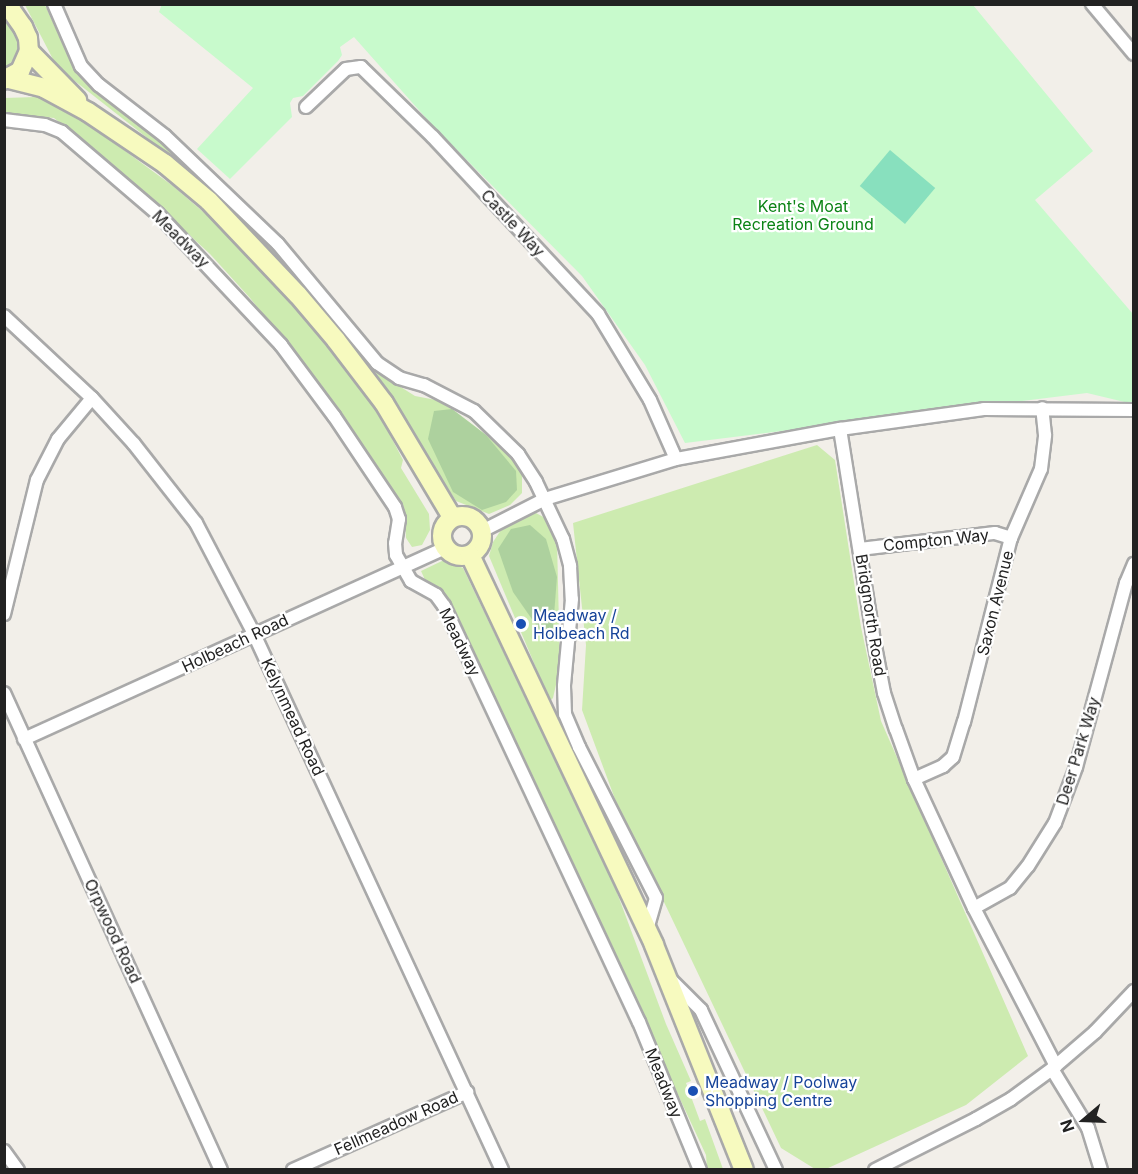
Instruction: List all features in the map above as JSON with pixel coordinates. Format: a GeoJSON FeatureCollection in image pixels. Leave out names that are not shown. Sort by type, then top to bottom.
{"type":"FeatureCollection","features":[{"type":"Feature","properties":{"kind":"street"},"geometry":{"type":"LineString","coordinates":[[54,4],[81,66],[99,85],[165,136],[278,244],[377,363],[399,378],[424,385],[474,411],[518,454],[545,499],[563,539],[570,566],[572,599],[564,686],[565,714],[579,747],[656,898],[646,930]]}},
{"type":"Feature","properties":{"kind":"street"},"geometry":{"type":"LineString","coordinates":[[1092,4],[1134,54]]}},
{"type":"Feature","properties":{"kind":"street"},"geometry":{"type":"LineString","coordinates":[[4,7],[11,10],[23,27],[29,51],[88,112]]}},
{"type":"Feature","properties":{"kind":"street"},"geometry":{"type":"LineString","coordinates":[[7,80],[20,71],[29,51]]}},
{"type":"Feature","properties":{"kind":"street","name":"Castle Way"},"geometry":{"type":"LineString","coordinates":[[306,107],[346,69],[361,67],[433,137],[598,314],[650,400],[676,459]]}},
{"type":"Feature","properties":{"kind":"street"},"geometry":{"type":"LineString","coordinates":[[7,80],[44,88],[88,112],[165,164],[209,201],[298,295],[384,403],[453,517]]}},
{"type":"Feature","properties":{"kind":"street","name":"Meadway"},"geometry":{"type":"LineString","coordinates":[[4,120],[45,125],[62,132],[158,214],[281,345],[334,416],[395,507],[399,519],[395,543],[396,555],[411,581],[436,595],[444,606],[639,1022],[700,1170]]}},
{"type":"Feature","properties":{"kind":"street","name":"Kelynmead Road"},"geometry":{"type":"LineString","coordinates":[[4,316],[92,398],[134,444],[196,523],[254,634],[502,1170]]}},
{"type":"Feature","properties":{"kind":"street"},"geometry":{"type":"LineString","coordinates":[[4,614],[37,480],[58,439],[92,398]]}},
{"type":"Feature","properties":{"kind":"street","name":"Saxon Avenue"},"geometry":{"type":"LineString","coordinates":[[914,779],[943,766],[952,757],[964,722],[1011,538],[1041,468],[1045,435],[1042,408]]}},
{"type":"Feature","properties":{"kind":"street"},"geometry":{"type":"LineString","coordinates":[[482,531],[545,499],[676,459],[840,429],[984,409],[1134,410]]}},
{"type":"Feature","properties":{"kind":"street","name":"Bridgnorth Road"},"geometry":{"type":"LineString","coordinates":[[840,429],[884,693],[914,779],[974,908],[1054,1068],[1089,1128],[1101,1170]]}},
{"type":"Feature","properties":{"kind":"street"},"geometry":{"type":"LineString","coordinates":[[465,515],[476,520],[482,531],[478,549],[470,555],[461,556],[446,548],[442,531],[453,517],[465,515]]}},
{"type":"Feature","properties":{"kind":"street","name":"Compton Way"},"geometry":{"type":"LineString","coordinates":[[860,549],[995,532],[1011,538]]}},
{"type":"Feature","properties":{"kind":"street","name":"Holbeach Road"},"geometry":{"type":"LineString","coordinates":[[24,739],[446,548]]}},
{"type":"Feature","properties":{"kind":"street"},"geometry":{"type":"LineString","coordinates":[[470,555],[668,976],[744,1170]]}},
{"type":"Feature","properties":{"kind":"street","name":"Deer Park Way"},"geometry":{"type":"LineString","coordinates":[[974,908],[1010,888],[1028,866],[1055,823],[1076,766],[1126,583],[1134,564]]}},
{"type":"Feature","properties":{"kind":"street","name":"Orpwood Road"},"geometry":{"type":"LineString","coordinates":[[4,693],[221,1170]]}},
{"type":"Feature","properties":{"kind":"street"},"geometry":{"type":"LineString","coordinates":[[668,976],[701,1010],[766,1150],[775,1166],[786,1170]]}},
{"type":"Feature","properties":{"kind":"street"},"geometry":{"type":"LineString","coordinates":[[875,1170],[976,1119],[1054,1068],[1095,1032],[1134,991]]}},
{"type":"Feature","properties":{"kind":"street","name":"Fellmeadow Road"},"geometry":{"type":"LineString","coordinates":[[293,1170],[466,1092]]}},
{"type":"Feature","properties":{"kind":"street"},"geometry":{"type":"LineString","coordinates":[[4,1151],[18,1170]]}},
{"type":"Feature","properties":{"kind":"green space","name":"Kent's Moat Recreation Ground"},"geometry":{"type":"Polygon","coordinates":[[[162,4],[973,5],[1093,151],[1035,200],[1133,314],[1133,404],[1087,393],[685,443],[645,365],[582,276],[433,126],[354,37],[340,47],[342,55],[338,61],[303,96],[293,98],[290,103],[292,117],[230,179],[197,149],[253,88],[159,12],[162,4]]]}},
{"type":"Feature","properties":{"kind":"green space"},"geometry":{"type":"Polygon","coordinates":[[[25,5],[45,5],[70,60],[94,85],[206,179],[276,248],[357,346],[388,379],[415,396],[436,400],[452,409],[502,447],[522,472],[522,493],[510,505],[489,514],[456,501],[376,375],[300,282],[239,217],[183,166],[57,67],[25,5]]]}},
{"type":"Feature","properties":{"kind":"green space"},"geometry":{"type":"Polygon","coordinates":[[[5,20],[16,34],[18,47],[14,59],[5,69],[5,20]]]}},
{"type":"Feature","properties":{"kind":"green space"},"geometry":{"type":"Polygon","coordinates":[[[36,97],[65,107],[173,186],[222,228],[301,312],[379,414],[403,460],[401,468],[429,514],[430,530],[422,545],[412,547],[406,538],[404,507],[337,406],[250,298],[210,254],[136,186],[54,118],[5,113],[4,98],[36,97]]]}},
{"type":"Feature","properties":{"kind":"green space"},"geometry":{"type":"Polygon","coordinates":[[[890,150],[935,188],[905,224],[860,186],[890,150]]]}},
{"type":"Feature","properties":{"kind":"green space"},"geometry":{"type":"Polygon","coordinates":[[[452,409],[486,435],[516,471],[517,490],[506,502],[482,510],[453,492],[428,439],[434,411],[452,409]]]}},
{"type":"Feature","properties":{"kind":"green space"},"geometry":{"type":"Polygon","coordinates":[[[817,445],[835,460],[861,627],[881,721],[1028,1056],[966,1105],[826,1169],[815,1169],[781,1148],[615,799],[582,710],[586,645],[573,523],[817,445]]]}},
{"type":"Feature","properties":{"kind":"green space"},"geometry":{"type":"Polygon","coordinates":[[[536,513],[547,519],[557,541],[560,667],[553,698],[550,701],[489,556],[493,542],[503,527],[536,513]]]}},
{"type":"Feature","properties":{"kind":"green space"},"geometry":{"type":"Polygon","coordinates":[[[530,525],[546,539],[557,577],[553,628],[543,635],[513,592],[498,549],[511,529],[530,525]]]}},
{"type":"Feature","properties":{"kind":"green space"},"geometry":{"type":"Polygon","coordinates":[[[444,560],[463,568],[610,874],[666,1024],[691,1081],[686,1083],[700,1121],[705,1119],[723,1169],[707,1169],[706,1155],[494,698],[442,596],[426,582],[421,571],[444,560]]]}},
{"type":"Feature","properties":{"kind":"place","name":"Meadway / Holbeach Rd"},"geometry":{"type":"Point","coordinates":[521,624]}},
{"type":"Feature","properties":{"kind":"place","name":"Meadway / Poolway Shopping Centre"},"geometry":{"type":"Point","coordinates":[693,1091]}}]}
